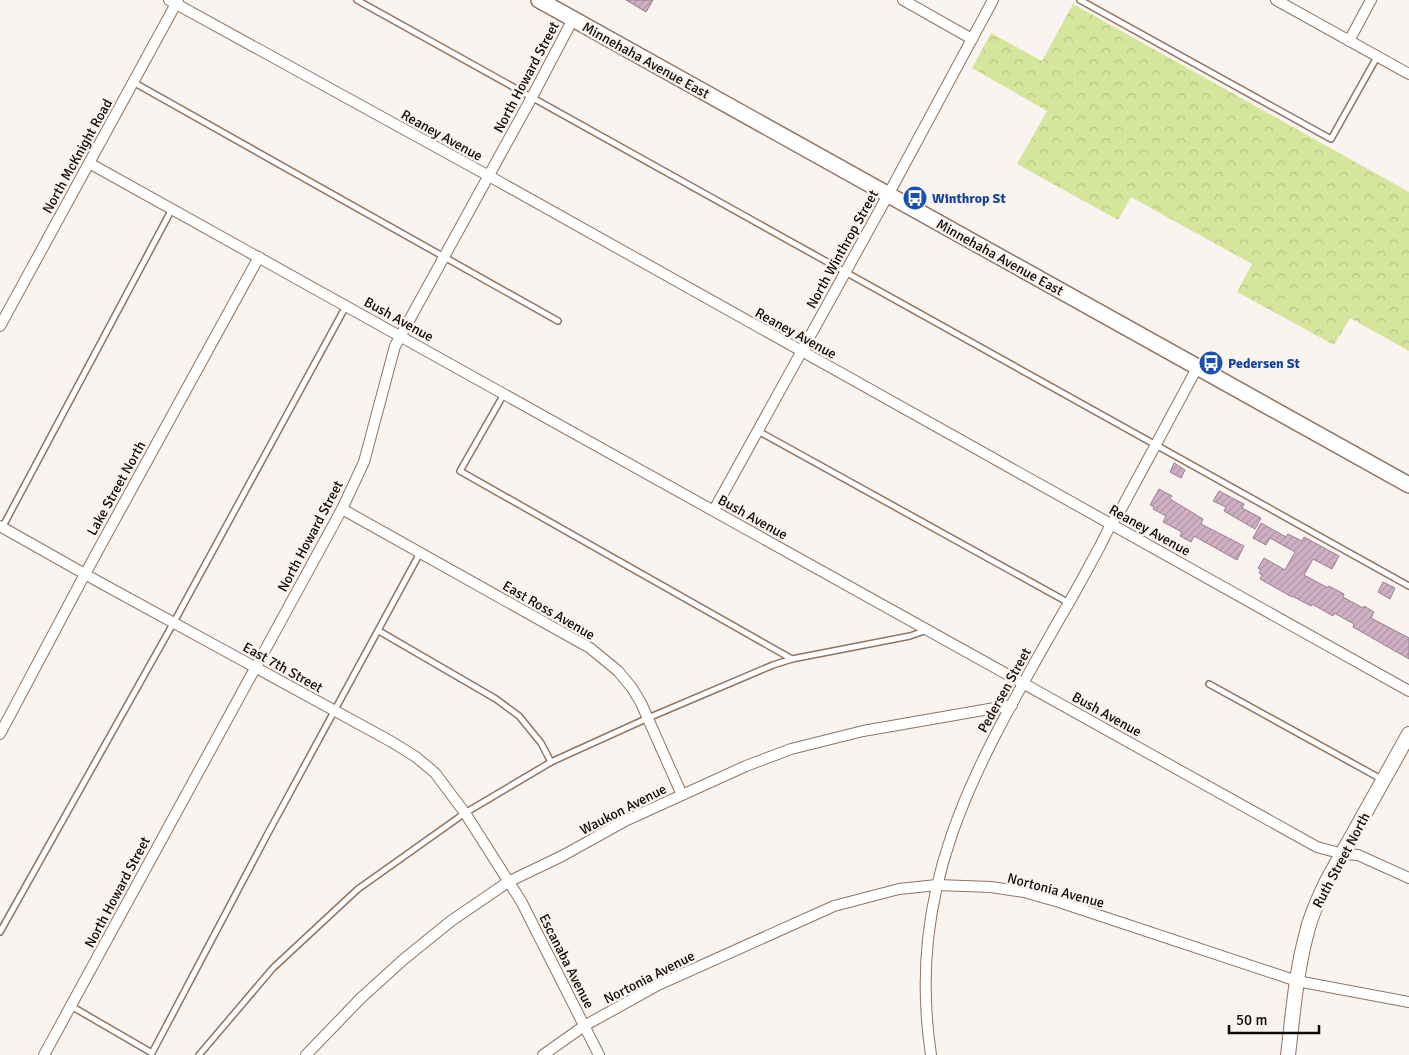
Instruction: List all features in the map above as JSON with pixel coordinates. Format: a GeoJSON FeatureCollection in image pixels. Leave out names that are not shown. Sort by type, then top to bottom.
{"type":"FeatureCollection","features":[{"type":"Feature","properties":{"kind":"main road","name":"Minnehaha Avenue East"},"geometry":{"type":"LineString","coordinates":[[539,0],[1409,485]]}},
{"type":"Feature","properties":{"kind":"street"},"geometry":{"type":"LineString","coordinates":[[903,0],[972,39]]}},
{"type":"Feature","properties":{"kind":"street","name":"North Winthrop Street"},"geometry":{"type":"LineString","coordinates":[[714,510],[994,0]]}},
{"type":"Feature","properties":{"kind":"street"},"geometry":{"type":"LineString","coordinates":[[1276,0],[1409,74]]}},
{"type":"Feature","properties":{"kind":"street"},"geometry":{"type":"LineString","coordinates":[[1349,41],[1371,0]]}},
{"type":"Feature","properties":{"kind":"street","name":"North McKnight Road"},"geometry":{"type":"LineString","coordinates":[[0,326],[90,163],[174,1]]}},
{"type":"Feature","properties":{"kind":"street","name":"Reaney Avenue"},"geometry":{"type":"LineString","coordinates":[[174,1],[1409,691]]}},
{"type":"Feature","properties":{"kind":"street","name":"North Howard Street"},"geometry":{"type":"LineString","coordinates":[[44,1055],[342,509],[364,462],[394,350],[400,335],[489,176],[573,19]]}},
{"type":"Feature","properties":{"kind":"street","name":"Bush Avenue"},"geometry":{"type":"LineString","coordinates":[[90,163],[1317,847],[1343,854],[1358,855],[1409,878]]}},
{"type":"Feature","properties":{"kind":"street","name":"Lake Street North"},"geometry":{"type":"LineString","coordinates":[[0,734],[259,256]]}},
{"type":"Feature","properties":{"kind":"street","name":"Pedersen Street"},"geometry":{"type":"LineString","coordinates":[[931,1055],[925,972],[928,933],[941,864],[957,816],[974,777],[1012,705],[1197,368]]}},
{"type":"Feature","properties":{"kind":"street","name":"East Ross Avenue"},"geometry":{"type":"LineString","coordinates":[[342,509],[602,656],[632,688],[648,718],[682,795]]}},
{"type":"Feature","properties":{"kind":"street","name":"East 7th Street"},"geometry":{"type":"LineString","coordinates":[[1,528],[392,742],[416,757],[435,773],[464,813],[508,882]]}},
{"type":"Feature","properties":{"kind":"street","name":"Waukon Avenue"},"geometry":{"type":"LineString","coordinates":[[306,1055],[361,998],[404,959],[451,921],[508,882],[562,856],[627,820],[746,766],[791,749],[863,731],[1012,705]]}},
{"type":"Feature","properties":{"kind":"street","name":"Ruth Street North"},"geometry":{"type":"LineString","coordinates":[[1288,1055],[1301,955],[1310,922],[1327,881],[1409,734]]}},
{"type":"Feature","properties":{"kind":"street","name":"Escanaba Avenue"},"geometry":{"type":"LineString","coordinates":[[508,882],[521,901],[598,1055]]}},
{"type":"Feature","properties":{"kind":"street","name":"Nortonia Avenue"},"geometry":{"type":"LineString","coordinates":[[543,1055],[584,1026],[658,985],[834,906],[899,889],[937,885],[991,887],[1024,892],[1297,981],[1409,1002]]}},
{"type":"Feature","properties":{"kind":"lane"},"geometry":{"type":"LineString","coordinates":[[357,0],[1409,586]]}},
{"type":"Feature","properties":{"kind":"lane"},"geometry":{"type":"LineString","coordinates":[[1080,0],[1331,139],[1377,56]]}},
{"type":"Feature","properties":{"kind":"lane"},"geometry":{"type":"LineString","coordinates":[[133,82],[558,321]]}},
{"type":"Feature","properties":{"kind":"lane"},"geometry":{"type":"LineString","coordinates":[[1,528],[173,208]]}},
{"type":"Feature","properties":{"kind":"lane"},"geometry":{"type":"LineString","coordinates":[[0,932],[174,622],[346,305]]}},
{"type":"Feature","properties":{"kind":"lane"},"geometry":{"type":"LineString","coordinates":[[504,394],[460,471],[792,659]]}},
{"type":"Feature","properties":{"kind":"lane"},"geometry":{"type":"LineString","coordinates":[[757,431],[1069,603]]}},
{"type":"Feature","properties":{"kind":"lane"},"geometry":{"type":"LineString","coordinates":[[71,1006],[152,1053],[334,711],[421,553]]}},
{"type":"Feature","properties":{"kind":"lane"},"geometry":{"type":"LineString","coordinates":[[199,1055],[273,968],[358,889],[464,813],[551,762],[773,665],[792,659],[910,636],[928,630]]}},
{"type":"Feature","properties":{"kind":"lane"},"geometry":{"type":"LineString","coordinates":[[379,631],[496,699],[519,716],[541,743],[551,762]]}},
{"type":"Feature","properties":{"kind":"lane"},"geometry":{"type":"LineString","coordinates":[[1210,684],[1383,780]]}},
{"type":"Feature","properties":{"kind":"green space"},"geometry":{"type":"Polygon","coordinates":[[[1073,4],[1409,192],[1409,351],[1350,318],[1334,345],[1237,292],[1252,264],[1131,197],[1118,220],[1017,164],[1047,111],[972,68],[991,33],[1042,61],[1073,4]]]}},
{"type":"Feature","properties":{"kind":"building"},"geometry":{"type":"Polygon","coordinates":[[[626,0],[653,0],[646,12],[626,0]]]}},
{"type":"Feature","properties":{"kind":"building"},"geometry":{"type":"Polygon","coordinates":[[[1174,463],[1185,470],[1181,478],[1170,472],[1174,463]]]}},
{"type":"Feature","properties":{"kind":"building"},"geometry":{"type":"Polygon","coordinates":[[[1159,489],[1172,496],[1170,499],[1203,519],[1201,524],[1244,546],[1237,560],[1194,536],[1191,542],[1180,536],[1182,532],[1163,522],[1166,516],[1153,509],[1154,507],[1150,505],[1159,489]]]}},
{"type":"Feature","properties":{"kind":"building"},"geometry":{"type":"Polygon","coordinates":[[[1219,491],[1244,504],[1242,508],[1261,518],[1255,529],[1224,511],[1226,507],[1213,501],[1219,491]]]}},
{"type":"Feature","properties":{"kind":"building"},"geometry":{"type":"Polygon","coordinates":[[[1261,523],[1286,537],[1288,534],[1302,541],[1304,537],[1339,556],[1332,569],[1313,559],[1304,575],[1328,588],[1329,586],[1344,594],[1343,597],[1374,612],[1371,618],[1409,638],[1409,659],[1353,627],[1354,624],[1334,613],[1333,616],[1312,604],[1311,606],[1260,579],[1262,575],[1259,573],[1261,570],[1258,568],[1264,558],[1285,570],[1295,552],[1270,538],[1266,545],[1253,538],[1261,523]]]}},
{"type":"Feature","properties":{"kind":"building"},"geometry":{"type":"Polygon","coordinates":[[[1383,582],[1395,588],[1390,599],[1378,592],[1383,582]]]}},
{"type":"Feature","properties":{"kind":"place","name":"Winthrop St"},"geometry":{"type":"Point","coordinates":[915,198]}},
{"type":"Feature","properties":{"kind":"place","name":"Pedersen St"},"geometry":{"type":"Point","coordinates":[1211,363]}}]}
